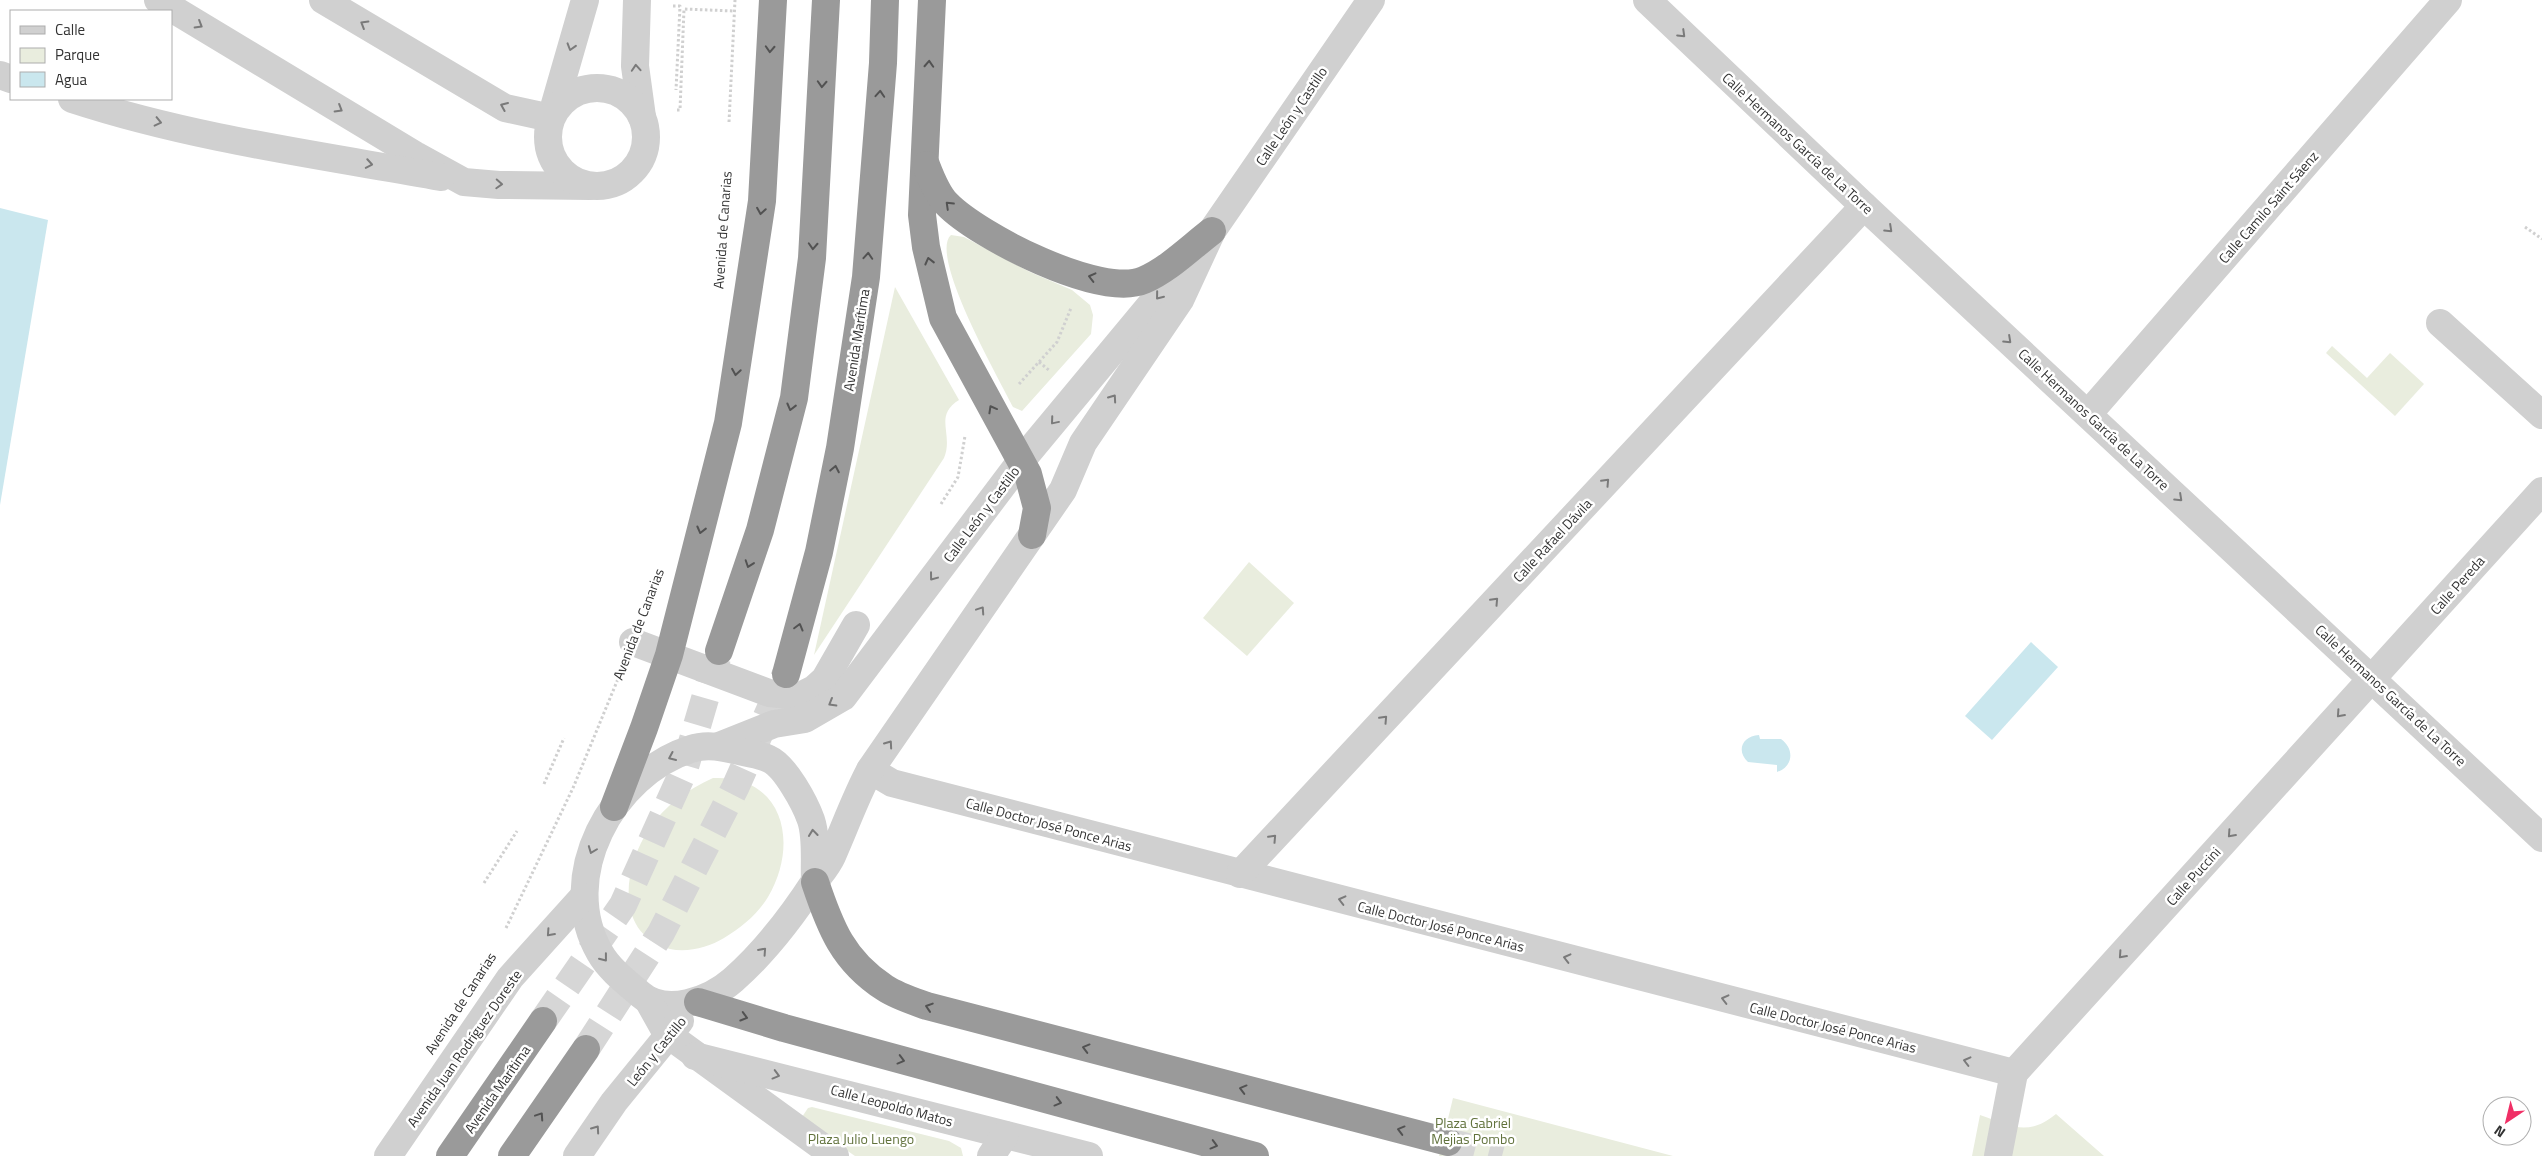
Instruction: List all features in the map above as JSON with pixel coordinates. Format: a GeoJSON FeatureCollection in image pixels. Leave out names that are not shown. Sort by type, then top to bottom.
{"type":"FeatureCollection","features":[{"type":"Feature","properties":{"kind":"highway"},"geometry":{"type":"LineString","coordinates":[[614,807],[669,655],[728,423],[762,201],[773,0]]}},
{"type":"Feature","properties":{"kind":"highway"},"geometry":{"type":"LineString","coordinates":[[719,650],[760,530],[794,398],[812,258],[826,0]]}},
{"type":"Feature","properties":{"kind":"highway","name":"Avenida Marítima"},"geometry":{"type":"LineString","coordinates":[[786,674],[819,552],[840,448],[866,277],[883,63],[885,0]]}},
{"type":"Feature","properties":{"kind":"highway"},"geometry":{"type":"LineString","coordinates":[[932,0],[922,215],[925,239],[943,318],[1028,474],[1037,508],[1032,535]]}},
{"type":"Feature","properties":{"kind":"highway"},"geometry":{"type":"LineString","coordinates":[[924,161],[935,188],[954,209],[1000,241],[1060,270],[1117,284],[1143,281],[1212,231]]}},
{"type":"Feature","properties":{"kind":"highway"},"geometry":{"type":"LineString","coordinates":[[815,882],[830,928],[857,966],[886,989],[927,1006],[1448,1142]]}},
{"type":"Feature","properties":{"kind":"highway"},"geometry":{"type":"LineString","coordinates":[[698,1002],[775,1025],[1255,1156]]}},
{"type":"Feature","properties":{"kind":"highway","name":"Avenida Marítima"},"geometry":{"type":"LineString","coordinates":[[450,1156],[543,1021]]}},
{"type":"Feature","properties":{"kind":"highway"},"geometry":{"type":"LineString","coordinates":[[512,1156],[586,1049]]}},
{"type":"Feature","properties":{"kind":"street"},"geometry":{"type":"LineString","coordinates":[[157,0],[415,155],[464,182]]}},
{"type":"Feature","properties":{"kind":"street"},"geometry":{"type":"LineString","coordinates":[[323,0],[506,108],[551,118]]}},
{"type":"Feature","properties":{"kind":"street"},"geometry":{"type":"LineString","coordinates":[[585,0],[547,132],[548,147],[554,161],[563,173],[575,182],[590,186]]}},
{"type":"Feature","properties":{"kind":"street","name":"Calle León y Castillo"},"geometry":{"type":"LineString","coordinates":[[719,746],[774,724],[805,719],[843,696],[1021,461],[1212,231],[1371,0]]}},
{"type":"Feature","properties":{"kind":"street","name":"Calle Hermanos García de La Torre"},"geometry":{"type":"LineString","coordinates":[[1647,0],[1864,206],[2373,678],[2542,838]]}},
{"type":"Feature","properties":{"kind":"street","name":"Calle Camilo Saint Sáenz"},"geometry":{"type":"LineString","coordinates":[[2088,414],[2448,0]]}},
{"type":"Feature","properties":{"kind":"street"},"geometry":{"type":"LineString","coordinates":[[78,100],[111,105],[239,141],[464,182],[499,185],[605,186],[619,181],[632,172],[640,160],[645,146],[646,131],[642,117],[635,66],[637,1]]}},
{"type":"Feature","properties":{"kind":"street"},"geometry":{"type":"LineString","coordinates":[[551,118],[560,104],[572,93],[587,88],[604,88],[620,93],[633,103],[642,117]]}},
{"type":"Feature","properties":{"kind":"street","name":"Calle Rafael Dávila"},"geometry":{"type":"LineString","coordinates":[[1240,874],[1864,206]]}},
{"type":"Feature","properties":{"kind":"street","name":"Calle León y Castillo"},"geometry":{"type":"LineString","coordinates":[[698,1002],[725,987],[750,965],[797,910],[832,858],[854,800],[870,770],[1063,490],[1083,442],[1180,300],[1212,231]]}},
{"type":"Feature","properties":{"kind":"street"},"geometry":{"type":"LineString","coordinates":[[2440,323],[2542,415]]}},
{"type":"Feature","properties":{"kind":"street","name":"Calle Pereda"},"geometry":{"type":"LineString","coordinates":[[2373,678],[2542,491]]}},
{"type":"Feature","properties":{"kind":"street"},"geometry":{"type":"LineString","coordinates":[[633,642],[769,693],[800,696],[814,689],[826,679],[856,625]]}},
{"type":"Feature","properties":{"kind":"street","name":"Calle Puccini"},"geometry":{"type":"LineString","coordinates":[[2014,1073],[2373,678]]}},
{"type":"Feature","properties":{"kind":"street"},"geometry":{"type":"LineString","coordinates":[[815,882],[812,821],[799,790],[770,759],[719,746],[693,748],[660,762],[614,807],[598,835],[586,866],[583,897],[589,926],[600,954],[617,974],[648,1000],[667,1034],[694,1056],[835,1156]]}},
{"type":"Feature","properties":{"kind":"street","name":"Calle Doctor José Ponce Arias"},"geometry":{"type":"LineString","coordinates":[[870,770],[892,783],[2014,1073]]}},
{"type":"Feature","properties":{"kind":"street","name":"Avenida Juan Rodríguez Doreste"},"geometry":{"type":"LineString","coordinates":[[388,1156],[510,978],[583,897]]}},
{"type":"Feature","properties":{"kind":"street"},"geometry":{"type":"LineString","coordinates":[[648,1000],[675,1005],[698,1002]]}},
{"type":"Feature","properties":{"kind":"street","name":"León y Castillo"},"geometry":{"type":"LineString","coordinates":[[577,1156],[614,1102],[667,1034],[698,1002]]}},
{"type":"Feature","properties":{"kind":"street","name":"Calle Leopoldo Matos"},"geometry":{"type":"LineString","coordinates":[[694,1056],[998,1145],[1089,1156]]}},
{"type":"Feature","properties":{"kind":"street"},"geometry":{"type":"LineString","coordinates":[[1998,1156],[2014,1073]]}},
{"type":"Feature","properties":{"kind":"path"},"geometry":{"type":"LineString","coordinates":[[728,127],[735,0]]}},
{"type":"Feature","properties":{"kind":"path"},"geometry":{"type":"LineString","coordinates":[[637,1],[680,6],[675,110],[680,110],[684,9],[733,11]]}},
{"type":"Feature","properties":{"kind":"path"},"geometry":{"type":"LineString","coordinates":[[2525,227],[2542,239]]}},
{"type":"Feature","properties":{"kind":"path","name":"Avenida de Canarias"},"geometry":{"type":"LineString","coordinates":[[505,930],[573,788],[633,642]]}},
{"type":"Feature","properties":{"kind":"path"},"geometry":{"type":"LineString","coordinates":[[544,784],[564,738]]}},
{"type":"Feature","properties":{"kind":"path"},"geometry":{"type":"LineString","coordinates":[[484,883],[517,831]]}},
{"type":"Feature","properties":{"kind":"green space"},"geometry":{"type":"Polygon","coordinates":[[[951,235],[964,237],[1030,272],[1072,290],[1090,305],[1093,315],[1091,334],[1022,411],[1013,407],[982,347],[957,292],[949,267],[947,247],[951,235]]]}},
{"type":"Feature","properties":{"kind":"green space"},"geometry":{"type":"Polygon","coordinates":[[[895,287],[959,400],[951,406],[945,419],[947,441],[944,458],[814,655],[895,287]]]}},
{"type":"Feature","properties":{"kind":"green space"},"geometry":{"type":"Polygon","coordinates":[[[2332,346],[2367,378],[2390,353],[2424,384],[2395,416],[2326,353],[2332,346]]]}},
{"type":"Feature","properties":{"kind":"green space"},"geometry":{"type":"Polygon","coordinates":[[[1249,562],[1294,603],[1247,656],[1203,618],[1249,562]]]}},
{"type":"Feature","properties":{"kind":"green space"},"geometry":{"type":"Polygon","coordinates":[[[713,778],[737,780],[756,788],[770,801],[779,817],[783,836],[783,856],[777,877],[768,897],[743,925],[712,944],[684,950],[670,949],[652,941],[639,929],[632,915],[629,898],[629,880],[633,862],[649,829],[662,813],[686,793],[713,778]]]}},
{"type":"Feature","properties":{"kind":"green space","name":"Plaza Gabriel Mejias Pombo"},"geometry":{"type":"Polygon","coordinates":[[[1453,1098],[1673,1156],[1439,1156],[1453,1098]]]}},
{"type":"Feature","properties":{"kind":"green space","name":"Plaza Julio Luengo"},"geometry":{"type":"Polygon","coordinates":[[[812,1107],[949,1141],[961,1148],[963,1156],[855,1156],[804,1121],[802,1117],[808,1108],[812,1107]]]}},
{"type":"Feature","properties":{"kind":"green space"},"geometry":{"type":"Polygon","coordinates":[[[2056,1114],[2104,1156],[1972,1156],[1980,1115],[2010,1126],[2028,1127],[2046,1121],[2056,1114]]]}},
{"type":"Feature","properties":{"kind":"water"},"geometry":{"type":"Polygon","coordinates":[[[0,208],[48,220],[0,505],[0,208]]]}},
{"type":"Feature","properties":{"kind":"water"},"geometry":{"type":"Polygon","coordinates":[[[2031,642],[2058,667],[1992,740],[1965,716],[2031,642]]]}},
{"type":"Feature","properties":{"kind":"water"},"geometry":{"type":"Polygon","coordinates":[[[1759,735],[1760,739],[1781,739],[1786,743],[1789,748],[1790,757],[1789,762],[1782,770],[1777,772],[1777,765],[1748,762],[1744,758],[1742,749],[1745,741],[1748,738],[1759,735]]]}},
{"type":"Feature","properties":{"kind":"tunnel"},"geometry":{"type":"LineString","coordinates":[[543,1021],[623,905],[684,770],[719,651]]}},
{"type":"Feature","properties":{"kind":"tunnel"},"geometry":{"type":"LineString","coordinates":[[586,1049],[661,933],[735,788],[786,674]]}},
{"type":"Feature","properties":{"kind":"tunnel"},"geometry":{"type":"LineString","coordinates":[[1448,1142],[1502,1156]]}}]}
